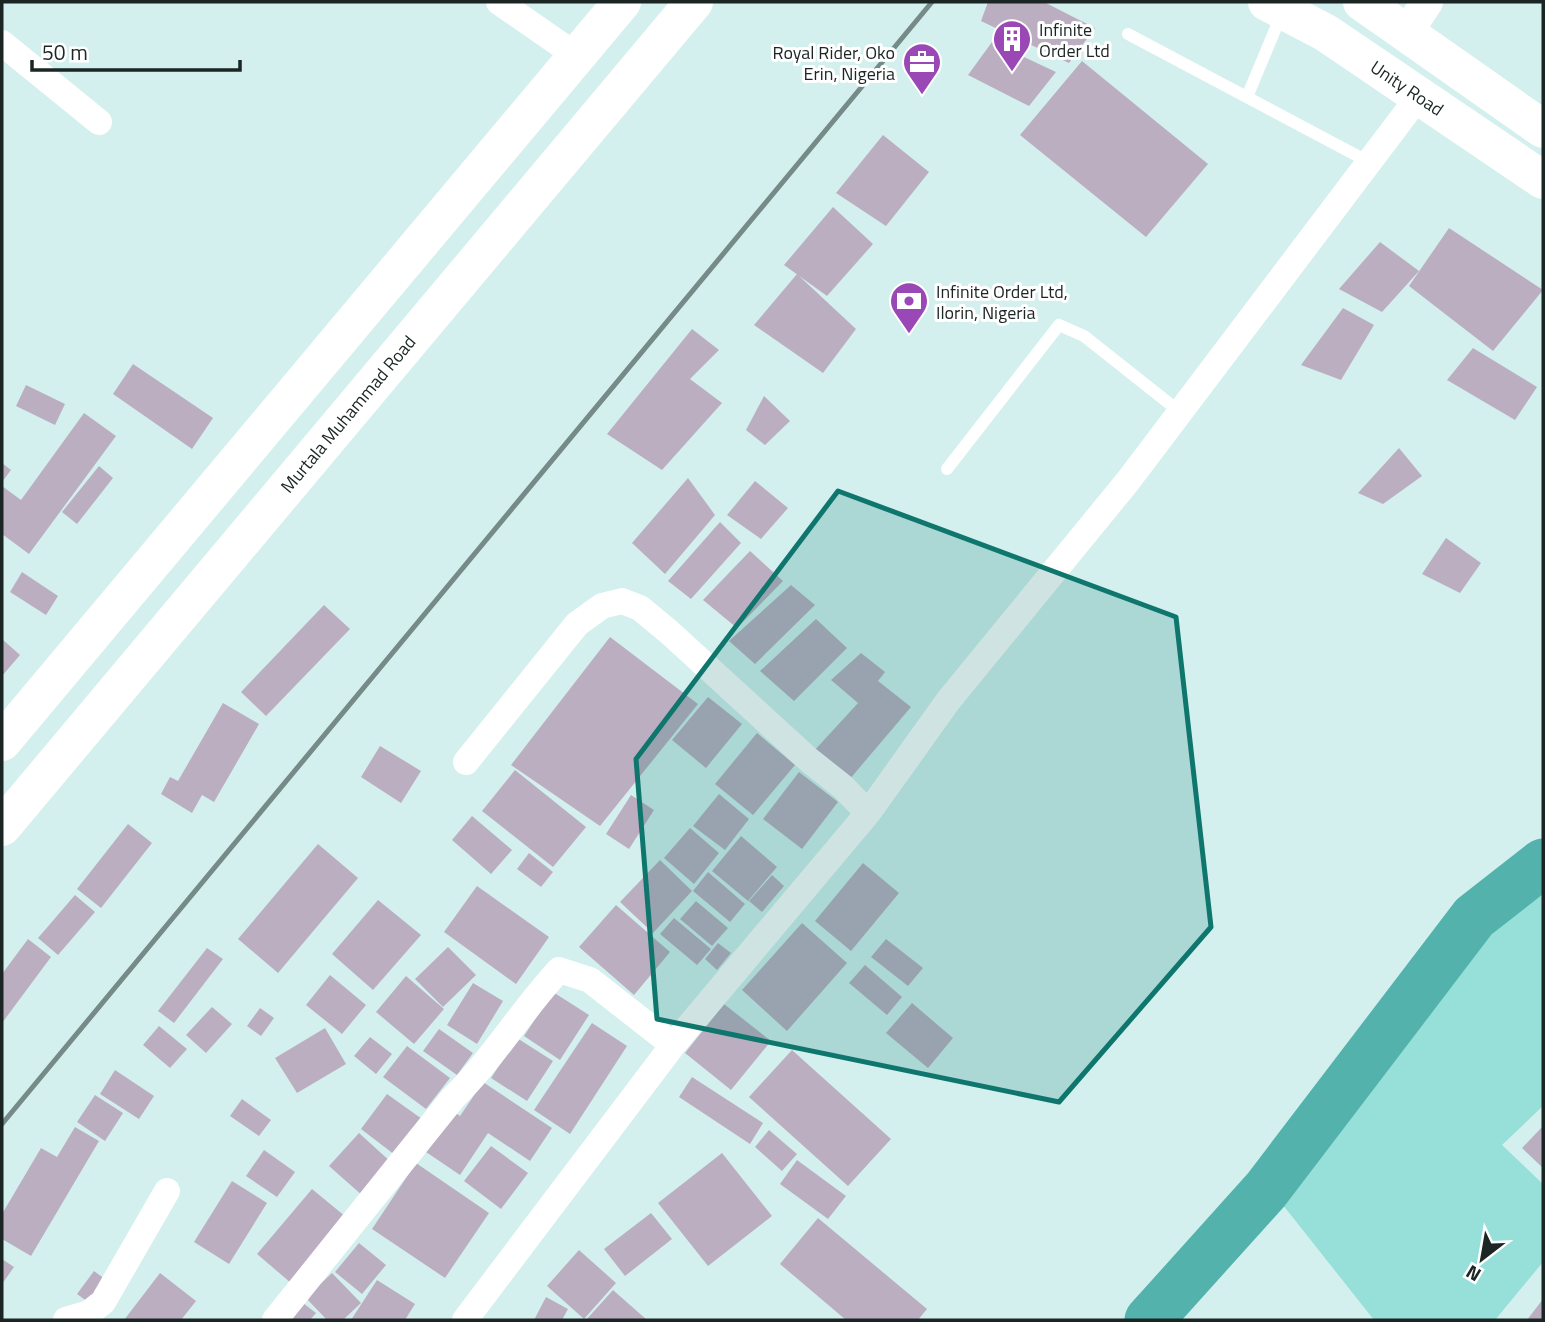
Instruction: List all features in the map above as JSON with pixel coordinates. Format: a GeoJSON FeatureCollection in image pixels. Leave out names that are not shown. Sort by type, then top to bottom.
{"type":"FeatureCollection","features":[{"type":"Feature","properties":{"kind":"main road"},"geometry":{"type":"LineString","coordinates":[[2,742],[622,2]]}},
{"type":"Feature","properties":{"kind":"main road","name":"Murtala Muhammad Road"},"geometry":{"type":"LineString","coordinates":[[5,815],[694,2]]}},
{"type":"Feature","properties":{"kind":"main road"},"geometry":{"type":"LineString","coordinates":[[1362,2],[1543,130]]}},
{"type":"Feature","properties":{"kind":"main road","name":"Unity Road"},"geometry":{"type":"LineString","coordinates":[[1275,6],[1326,33],[1543,180]]}},
{"type":"Feature","properties":{"kind":"street"},"geometry":{"type":"LineString","coordinates":[[499,2],[577,55]]}},
{"type":"Feature","properties":{"kind":"street"},"geometry":{"type":"LineString","coordinates":[[1405,34],[1427,2]]}},
{"type":"Feature","properties":{"kind":"street"},"geometry":{"type":"LineString","coordinates":[[2,43],[99,121]]}},
{"type":"Feature","properties":{"kind":"street"},"geometry":{"type":"LineString","coordinates":[[465,1320],[673,1045],[868,813],[948,701],[1128,481],[1419,96]]}},
{"type":"Feature","properties":{"kind":"street"},"geometry":{"type":"LineString","coordinates":[[466,762],[577,624],[601,606],[622,601],[640,608],[669,632],[809,760],[843,787],[868,813]]}},
{"type":"Feature","properties":{"kind":"street"},"geometry":{"type":"LineString","coordinates":[[275,1320],[453,1098],[484,1068],[532,999],[559,970],[590,980],[673,1045]]}},
{"type":"Feature","properties":{"kind":"street"},"geometry":{"type":"LineString","coordinates":[[66,1320],[89,1313],[103,1302],[167,1191]]}},
{"type":"Feature","properties":{"kind":"lane"},"geometry":{"type":"LineString","coordinates":[[1247,97],[1275,6]]}},
{"type":"Feature","properties":{"kind":"lane"},"geometry":{"type":"LineString","coordinates":[[1128,34],[1369,162]]}},
{"type":"Feature","properties":{"kind":"lane"},"geometry":{"type":"LineString","coordinates":[[947,469],[1059,325],[1084,336],[1180,412]]}},
{"type":"Feature","properties":{"kind":"highlighted area"},"geometry":{"type":"Polygon","coordinates":[[[838,491],[1176,617],[1211,927],[1059,1102],[657,1019],[636,759],[838,491]]]}},
{"type":"Feature","properties":{"kind":"shaded area"},"geometry":{"type":"Polygon","coordinates":[[[1543,878],[1543,1106],[1502,1145],[1543,1184],[1543,1262],[1495,1320],[1374,1320],[1275,1195],[1482,927],[1543,878]]]}},
{"type":"Feature","properties":{"kind":"building"},"geometry":{"type":"Polygon","coordinates":[[[988,2],[1044,2],[1095,28],[1069,63],[981,21],[988,2]]]}},
{"type":"Feature","properties":{"kind":"building","name":"Infinite Order Ltd"},"geometry":{"type":"Polygon","coordinates":[[[992,42],[1056,72],[1029,106],[968,75],[992,42]]]}},
{"type":"Feature","properties":{"kind":"building"},"geometry":{"type":"Polygon","coordinates":[[[1082,61],[1208,164],[1146,237],[1020,135],[1082,61]]]}},
{"type":"Feature","properties":{"kind":"building"},"geometry":{"type":"Polygon","coordinates":[[[883,135],[929,172],[886,226],[836,193],[883,135]]]}},
{"type":"Feature","properties":{"kind":"building"},"geometry":{"type":"Polygon","coordinates":[[[833,207],[873,244],[827,296],[784,265],[833,207]]]}},
{"type":"Feature","properties":{"kind":"building"},"geometry":{"type":"Polygon","coordinates":[[[1449,228],[1543,290],[1493,351],[1409,286],[1449,228]]]}},
{"type":"Feature","properties":{"kind":"building"},"geometry":{"type":"Polygon","coordinates":[[[1380,242],[1419,271],[1382,312],[1339,289],[1380,242]]]}},
{"type":"Feature","properties":{"kind":"building"},"geometry":{"type":"Polygon","coordinates":[[[797,274],[856,329],[823,373],[754,325],[797,274]]]}},
{"type":"Feature","properties":{"kind":"building"},"geometry":{"type":"Polygon","coordinates":[[[1343,308],[1374,325],[1341,380],[1301,365],[1343,308]]]}},
{"type":"Feature","properties":{"kind":"building"},"geometry":{"type":"Polygon","coordinates":[[[692,329],[719,350],[690,379],[722,403],[662,470],[607,434],[692,329]]]}},
{"type":"Feature","properties":{"kind":"building"},"geometry":{"type":"Polygon","coordinates":[[[1473,348],[1537,387],[1515,420],[1447,380],[1473,348]]]}},
{"type":"Feature","properties":{"kind":"building"},"geometry":{"type":"Polygon","coordinates":[[[133,364],[213,418],[192,449],[113,394],[133,364]]]}},
{"type":"Feature","properties":{"kind":"building"},"geometry":{"type":"Polygon","coordinates":[[[26,385],[65,404],[55,425],[16,406],[26,385]]]}},
{"type":"Feature","properties":{"kind":"building"},"geometry":{"type":"Polygon","coordinates":[[[764,396],[790,421],[765,445],[746,430],[764,396]]]}},
{"type":"Feature","properties":{"kind":"building"},"geometry":{"type":"Polygon","coordinates":[[[84,413],[116,436],[29,554],[2,534],[2,486],[21,500],[84,413]]]}},
{"type":"Feature","properties":{"kind":"building"},"geometry":{"type":"Polygon","coordinates":[[[1399,448],[1422,476],[1383,504],[1358,493],[1399,448]]]}},
{"type":"Feature","properties":{"kind":"building"},"geometry":{"type":"Polygon","coordinates":[[[2,463],[11,470],[2,482],[2,463]]]}},
{"type":"Feature","properties":{"kind":"building"},"geometry":{"type":"Polygon","coordinates":[[[99,466],[113,478],[77,524],[62,512],[99,466]]]}},
{"type":"Feature","properties":{"kind":"building"},"geometry":{"type":"Polygon","coordinates":[[[688,478],[715,515],[665,574],[632,543],[688,478]]]}},
{"type":"Feature","properties":{"kind":"building"},"geometry":{"type":"Polygon","coordinates":[[[755,481],[788,508],[761,539],[727,515],[755,481]]]}},
{"type":"Feature","properties":{"kind":"building"},"geometry":{"type":"Polygon","coordinates":[[[720,522],[741,543],[691,599],[668,581],[720,522]]]}},
{"type":"Feature","properties":{"kind":"building"},"geometry":{"type":"Polygon","coordinates":[[[1446,538],[1481,563],[1460,593],[1422,574],[1446,538]]]}},
{"type":"Feature","properties":{"kind":"building"},"geometry":{"type":"Polygon","coordinates":[[[750,551],[783,581],[737,628],[703,600],[750,551]]]}},
{"type":"Feature","properties":{"kind":"building"},"geometry":{"type":"Polygon","coordinates":[[[22,572],[58,596],[46,615],[10,592],[22,572]]]}},
{"type":"Feature","properties":{"kind":"building"},"geometry":{"type":"Polygon","coordinates":[[[791,585],[815,605],[755,664],[729,641],[791,585]]]}},
{"type":"Feature","properties":{"kind":"building"},"geometry":{"type":"Polygon","coordinates":[[[324,605],[350,629],[266,716],[241,692],[324,605]]]}},
{"type":"Feature","properties":{"kind":"building"},"geometry":{"type":"Polygon","coordinates":[[[816,619],[847,648],[794,701],[760,671],[816,619]]]}},
{"type":"Feature","properties":{"kind":"building"},"geometry":{"type":"Polygon","coordinates":[[[610,637],[698,704],[600,826],[511,765],[610,637]]]}},
{"type":"Feature","properties":{"kind":"building"},"geometry":{"type":"Polygon","coordinates":[[[2,639],[20,655],[2,676],[2,639]]]}},
{"type":"Feature","properties":{"kind":"building"},"geometry":{"type":"Polygon","coordinates":[[[861,653],[885,672],[878,681],[911,707],[849,780],[813,752],[858,703],[831,680],[861,653]]]}},
{"type":"Feature","properties":{"kind":"building"},"geometry":{"type":"Polygon","coordinates":[[[708,697],[742,724],[706,768],[672,740],[708,697]]]}},
{"type":"Feature","properties":{"kind":"building"},"geometry":{"type":"Polygon","coordinates":[[[223,703],[259,724],[214,802],[202,795],[192,813],[161,794],[170,777],[178,781],[223,703]]]}},
{"type":"Feature","properties":{"kind":"building"},"geometry":{"type":"Polygon","coordinates":[[[757,733],[795,765],[753,815],[715,784],[757,733]]]}},
{"type":"Feature","properties":{"kind":"building"},"geometry":{"type":"Polygon","coordinates":[[[380,746],[421,771],[401,803],[361,777],[380,746]]]}},
{"type":"Feature","properties":{"kind":"building"},"geometry":{"type":"Polygon","coordinates":[[[515,770],[586,827],[553,867],[482,811],[515,770]]]}},
{"type":"Feature","properties":{"kind":"building"},"geometry":{"type":"Polygon","coordinates":[[[799,772],[838,802],[802,849],[763,819],[799,772]]]}},
{"type":"Feature","properties":{"kind":"building"},"geometry":{"type":"Polygon","coordinates":[[[719,794],[749,819],[725,850],[693,826],[719,794]]]}},
{"type":"Feature","properties":{"kind":"building"},"geometry":{"type":"Polygon","coordinates":[[[631,795],[654,810],[629,849],[606,834],[631,795]]]}},
{"type":"Feature","properties":{"kind":"building"},"geometry":{"type":"Polygon","coordinates":[[[472,816],[512,850],[491,874],[452,840],[472,816]]]}},
{"type":"Feature","properties":{"kind":"building"},"geometry":{"type":"Polygon","coordinates":[[[128,824],[152,843],[101,908],[77,889],[128,824]]]}},
{"type":"Feature","properties":{"kind":"building"},"geometry":{"type":"Polygon","coordinates":[[[690,828],[719,853],[694,884],[664,858],[690,828]]]}},
{"type":"Feature","properties":{"kind":"building"},"geometry":{"type":"Polygon","coordinates":[[[741,836],[777,867],[748,901],[712,871],[741,836]]]}},
{"type":"Feature","properties":{"kind":"building"},"geometry":{"type":"Polygon","coordinates":[[[318,844],[358,878],[278,973],[238,939],[318,844]]]}},
{"type":"Feature","properties":{"kind":"building"},"geometry":{"type":"Polygon","coordinates":[[[529,853],[553,872],[541,887],[517,869],[529,853]]]}},
{"type":"Feature","properties":{"kind":"building"},"geometry":{"type":"Polygon","coordinates":[[[660,860],[692,891],[653,933],[620,902],[660,860]]]}},
{"type":"Feature","properties":{"kind":"building"},"geometry":{"type":"Polygon","coordinates":[[[863,863],[899,893],[851,951],[815,921],[863,863]]]}},
{"type":"Feature","properties":{"kind":"building"},"geometry":{"type":"Polygon","coordinates":[[[708,872],[745,904],[730,922],[693,891],[708,872]]]}},
{"type":"Feature","properties":{"kind":"building"},"geometry":{"type":"Polygon","coordinates":[[[772,875],[784,886],[762,912],[749,901],[772,875]]]}},
{"type":"Feature","properties":{"kind":"building"},"geometry":{"type":"Polygon","coordinates":[[[477,886],[549,937],[516,984],[444,932],[477,886]]]}},
{"type":"Feature","properties":{"kind":"building"},"geometry":{"type":"Polygon","coordinates":[[[75,895],[95,912],[58,955],[38,938],[75,895]]]}},
{"type":"Feature","properties":{"kind":"building"},"geometry":{"type":"Polygon","coordinates":[[[378,900],[421,935],[373,990],[332,954],[378,900]]]}},
{"type":"Feature","properties":{"kind":"building"},"geometry":{"type":"Polygon","coordinates":[[[696,901],[728,928],[712,946],[680,919],[696,901]]]}},
{"type":"Feature","properties":{"kind":"building"},"geometry":{"type":"Polygon","coordinates":[[[616,905],[670,952],[634,995],[579,947],[616,905]]]}},
{"type":"Feature","properties":{"kind":"building"},"geometry":{"type":"Polygon","coordinates":[[[674,918],[711,949],[697,965],[660,934],[674,918]]]}},
{"type":"Feature","properties":{"kind":"building"},"geometry":{"type":"Polygon","coordinates":[[[802,923],[847,963],[787,1031],[742,990],[802,923]]]}},
{"type":"Feature","properties":{"kind":"building"},"geometry":{"type":"Polygon","coordinates":[[[28,939],[51,957],[2,1023],[2,974],[28,939]]]}},
{"type":"Feature","properties":{"kind":"building"},"geometry":{"type":"Polygon","coordinates":[[[886,939],[923,968],[908,986],[871,957],[886,939]]]}},
{"type":"Feature","properties":{"kind":"building"},"geometry":{"type":"Polygon","coordinates":[[[718,943],[731,953],[717,970],[705,959],[718,943]]]}},
{"type":"Feature","properties":{"kind":"building"},"geometry":{"type":"Polygon","coordinates":[[[448,947],[476,975],[443,1007],[415,979],[448,947]]]}},
{"type":"Feature","properties":{"kind":"building"},"geometry":{"type":"Polygon","coordinates":[[[207,948],[223,959],[174,1023],[158,1011],[207,948]]]}},
{"type":"Feature","properties":{"kind":"building"},"geometry":{"type":"Polygon","coordinates":[[[865,965],[902,997],[887,1015],[849,983],[865,965]]]}},
{"type":"Feature","properties":{"kind":"building"},"geometry":{"type":"Polygon","coordinates":[[[330,975],[366,1005],[342,1034],[306,1005],[330,975]]]}},
{"type":"Feature","properties":{"kind":"building"},"geometry":{"type":"Polygon","coordinates":[[[406,976],[444,1009],[414,1044],[376,1012],[406,976]]]}},
{"type":"Feature","properties":{"kind":"building"},"geometry":{"type":"Polygon","coordinates":[[[473,983],[503,1001],[477,1044],[447,1025],[473,983]]]}},
{"type":"Feature","properties":{"kind":"building"},"geometry":{"type":"Polygon","coordinates":[[[553,992],[589,1015],[560,1060],[524,1036],[553,992]]]}},
{"type":"Feature","properties":{"kind":"building"},"geometry":{"type":"Polygon","coordinates":[[[912,1003],[953,1038],[928,1068],[886,1033],[912,1003]]]}},
{"type":"Feature","properties":{"kind":"building"},"geometry":{"type":"Polygon","coordinates":[[[724,1004],[771,1041],[731,1090],[685,1053],[724,1004]]]}},
{"type":"Feature","properties":{"kind":"building"},"geometry":{"type":"Polygon","coordinates":[[[212,1007],[232,1024],[206,1053],[186,1035],[212,1007]]]}},
{"type":"Feature","properties":{"kind":"building"},"geometry":{"type":"Polygon","coordinates":[[[260,1008],[274,1018],[261,1036],[247,1026],[260,1008]]]}},
{"type":"Feature","properties":{"kind":"building"},"geometry":{"type":"Polygon","coordinates":[[[592,1023],[627,1046],[570,1134],[534,1110],[592,1023]]]}},
{"type":"Feature","properties":{"kind":"building"},"geometry":{"type":"Polygon","coordinates":[[[159,1026],[187,1049],[170,1068],[143,1045],[159,1026]]]}},
{"type":"Feature","properties":{"kind":"building"},"geometry":{"type":"Polygon","coordinates":[[[325,1028],[346,1064],[297,1093],[275,1058],[325,1028]]]}},
{"type":"Feature","properties":{"kind":"building"},"geometry":{"type":"Polygon","coordinates":[[[439,1029],[473,1053],[457,1075],[423,1051],[439,1029]]]}},
{"type":"Feature","properties":{"kind":"building"},"geometry":{"type":"Polygon","coordinates":[[[370,1037],[392,1054],[376,1074],[354,1056],[370,1037]]]}},
{"type":"Feature","properties":{"kind":"building"},"geometry":{"type":"Polygon","coordinates":[[[517,1038],[553,1061],[527,1101],[491,1078],[517,1038]]]}},
{"type":"Feature","properties":{"kind":"building"},"geometry":{"type":"Polygon","coordinates":[[[407,1046],[450,1078],[426,1109],[383,1077],[407,1046]]]}},
{"type":"Feature","properties":{"kind":"building"},"geometry":{"type":"Polygon","coordinates":[[[792,1050],[891,1139],[848,1186],[749,1097],[792,1050]]]}},
{"type":"Feature","properties":{"kind":"building"},"geometry":{"type":"Polygon","coordinates":[[[115,1070],[154,1096],[139,1119],[100,1094],[115,1070]]]}},
{"type":"Feature","properties":{"kind":"building"},"geometry":{"type":"Polygon","coordinates":[[[692,1077],[763,1123],[750,1144],[679,1097],[692,1077]]]}},
{"type":"Feature","properties":{"kind":"building"},"geometry":{"type":"Polygon","coordinates":[[[483,1082],[552,1128],[530,1161],[488,1133],[460,1175],[426,1152],[453,1111],[460,1116],[483,1082]]]}},
{"type":"Feature","properties":{"kind":"building"},"geometry":{"type":"Polygon","coordinates":[[[387,1094],[422,1119],[395,1155],[361,1129],[387,1094]]]}},
{"type":"Feature","properties":{"kind":"building"},"geometry":{"type":"Polygon","coordinates":[[[95,1095],[123,1113],[105,1141],[77,1122],[95,1095]]]}},
{"type":"Feature","properties":{"kind":"building"},"geometry":{"type":"Polygon","coordinates":[[[242,1099],[271,1120],[259,1136],[230,1116],[242,1099]]]}},
{"type":"Feature","properties":{"kind":"building"},"geometry":{"type":"Polygon","coordinates":[[[1543,1126],[1543,1168],[1522,1148],[1543,1126]]]}},
{"type":"Feature","properties":{"kind":"building"},"geometry":{"type":"Polygon","coordinates":[[[75,1127],[99,1141],[31,1256],[2,1239],[2,1214],[41,1148],[57,1157],[75,1127]]]}},
{"type":"Feature","properties":{"kind":"building"},"geometry":{"type":"Polygon","coordinates":[[[769,1130],[797,1154],[782,1171],[755,1147],[769,1130]]]}},
{"type":"Feature","properties":{"kind":"building"},"geometry":{"type":"Polygon","coordinates":[[[359,1133],[392,1163],[363,1196],[329,1166],[359,1133]]]}},
{"type":"Feature","properties":{"kind":"building"},"geometry":{"type":"Polygon","coordinates":[[[491,1146],[528,1173],[501,1209],[464,1181],[491,1146]]]}},
{"type":"Feature","properties":{"kind":"building"},"geometry":{"type":"Polygon","coordinates":[[[264,1150],[295,1172],[277,1197],[246,1176],[264,1150]]]}},
{"type":"Feature","properties":{"kind":"building"},"geometry":{"type":"Polygon","coordinates":[[[722,1153],[772,1216],[708,1266],[658,1203],[722,1153]]]}},
{"type":"Feature","properties":{"kind":"building"},"geometry":{"type":"Polygon","coordinates":[[[797,1160],[846,1196],[828,1219],[780,1184],[797,1160]]]}},
{"type":"Feature","properties":{"kind":"building"},"geometry":{"type":"Polygon","coordinates":[[[416,1163],[489,1213],[445,1278],[372,1229],[416,1163]]]}},
{"type":"Feature","properties":{"kind":"building"},"geometry":{"type":"Polygon","coordinates":[[[232,1181],[267,1203],[229,1264],[194,1242],[232,1181]]]}},
{"type":"Feature","properties":{"kind":"building"},"geometry":{"type":"Polygon","coordinates":[[[312,1189],[346,1217],[291,1283],[257,1254],[312,1189]]]}},
{"type":"Feature","properties":{"kind":"building"},"geometry":{"type":"Polygon","coordinates":[[[651,1213],[672,1239],[625,1276],[604,1249],[651,1213]]]}},
{"type":"Feature","properties":{"kind":"building"},"geometry":{"type":"Polygon","coordinates":[[[818,1218],[927,1309],[918,1320],[846,1320],[780,1264],[818,1218]]]}},
{"type":"Feature","properties":{"kind":"building"},"geometry":{"type":"Polygon","coordinates":[[[359,1243],[386,1265],[362,1294],[335,1272],[359,1243]]]}},
{"type":"Feature","properties":{"kind":"building"},"geometry":{"type":"Polygon","coordinates":[[[579,1250],[616,1283],[584,1319],[547,1286],[579,1250]]]}},
{"type":"Feature","properties":{"kind":"building"},"geometry":{"type":"Polygon","coordinates":[[[2,1259],[14,1267],[2,1284],[2,1259]]]}},
{"type":"Feature","properties":{"kind":"building"},"geometry":{"type":"Polygon","coordinates":[[[94,1271],[109,1282],[92,1305],[77,1294],[94,1271]]]}},
{"type":"Feature","properties":{"kind":"building"},"geometry":{"type":"Polygon","coordinates":[[[160,1273],[196,1301],[181,1320],[124,1320],[160,1273]]]}},
{"type":"Feature","properties":{"kind":"building"},"geometry":{"type":"Polygon","coordinates":[[[332,1273],[361,1303],[343,1320],[327,1320],[306,1298],[332,1273]]]}},
{"type":"Feature","properties":{"kind":"building"},"geometry":{"type":"Polygon","coordinates":[[[377,1280],[415,1304],[405,1320],[351,1320],[377,1280]]]}},
{"type":"Feature","properties":{"kind":"building"},"geometry":{"type":"Polygon","coordinates":[[[613,1290],[647,1320],[586,1320],[613,1290]]]}},
{"type":"Feature","properties":{"kind":"building"},"geometry":{"type":"Polygon","coordinates":[[[546,1297],[568,1309],[562,1320],[534,1320],[546,1297]]]}},
{"type":"Feature","properties":{"kind":"building"},"geometry":{"type":"Polygon","coordinates":[[[1543,1299],[1543,1320],[1527,1320],[1543,1299]]]}},
{"type":"Feature","properties":{"kind":"building"},"geometry":{"type":"Polygon","coordinates":[[[303,1303],[316,1313],[310,1320],[289,1320],[303,1303]]]}},
{"type":"Feature","properties":{"kind":"waterway"},"geometry":{"type":"LineString","coordinates":[[1149,1320],[1266,1190],[1474,917],[1543,863]]}},
{"type":"Feature","properties":{"kind":"railway"},"geometry":{"type":"LineString","coordinates":[[2,1124],[932,2]]}},
{"type":"Feature","properties":{"kind":"place","name":"Infinite Order Ltd"},"geometry":{"type":"Point","coordinates":[1012,73]}},
{"type":"Feature","properties":{"kind":"place","name":"Royal Rider, Oko Erin, Nigeria"},"geometry":{"type":"Point","coordinates":[922,96]}},
{"type":"Feature","properties":{"kind":"place","name":"Infinite Order Ltd, Ilorin, Nigeria"},"geometry":{"type":"Point","coordinates":[909,335]}}]}
